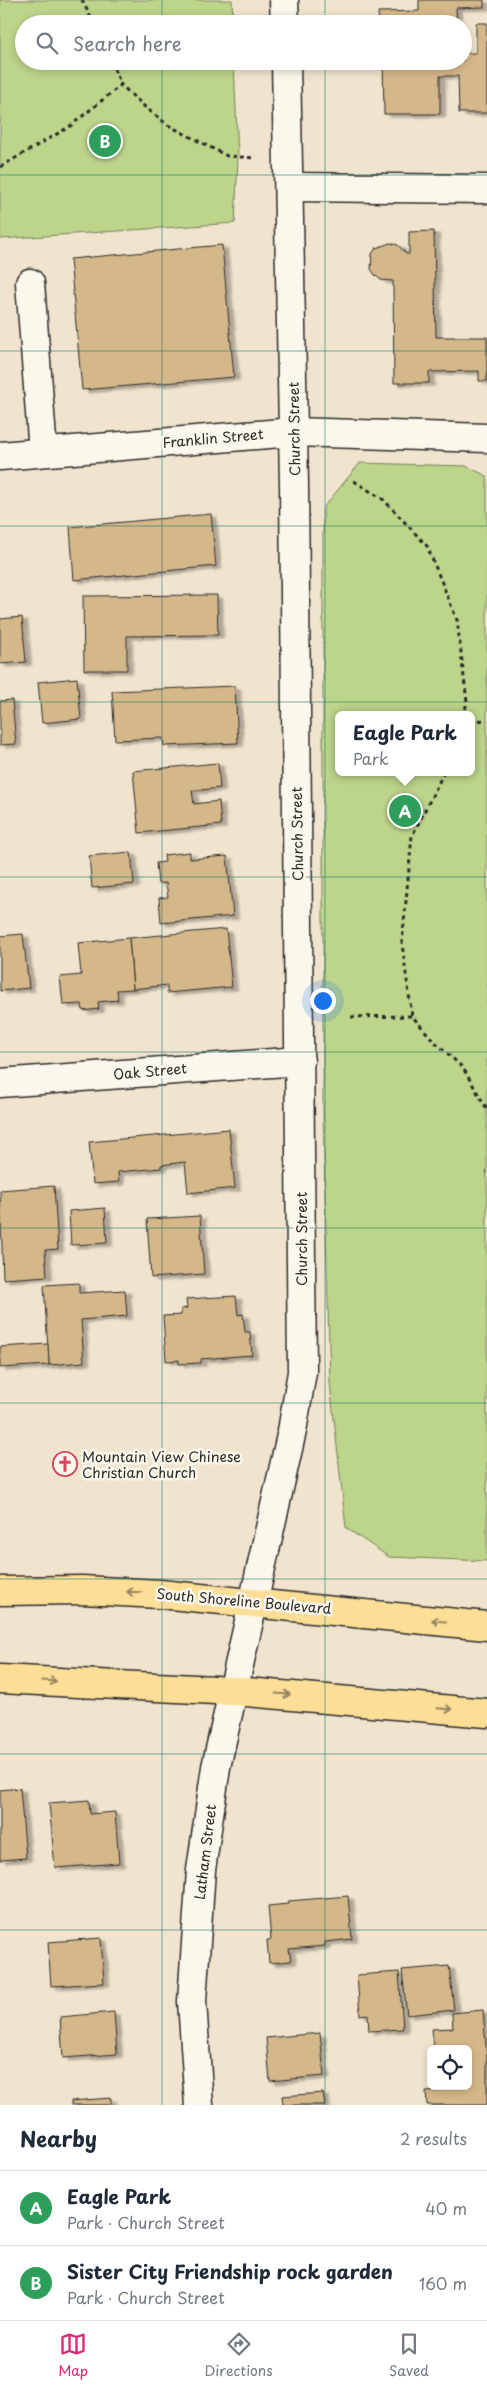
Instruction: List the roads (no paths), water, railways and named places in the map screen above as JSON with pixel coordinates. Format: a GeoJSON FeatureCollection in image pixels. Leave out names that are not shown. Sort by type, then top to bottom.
{"type":"FeatureCollection","features":[{"type":"Feature","properties":{"kind":"main road","name":"South Shoreline Boulevard"},"geometry":{"type":"LineString","coordinates":[[0,1590],[82,1590],[160,1594],[487,1626]]}},
{"type":"Feature","properties":{"kind":"main road"},"geometry":{"type":"LineString","coordinates":[[0,1679],[234,1691],[487,1713]]}},
{"type":"Feature","properties":{"kind":"street"},"geometry":{"type":"LineString","coordinates":[[284,0],[285,15]]}},
{"type":"Feature","properties":{"kind":"street","name":"Church Street"},"geometry":{"type":"LineString","coordinates":[[253,1602],[292,1431],[302,1372],[293,432],[286,70]]}},
{"type":"Feature","properties":{"kind":"street"},"geometry":{"type":"LineString","coordinates":[[289,187],[487,189]]}},
{"type":"Feature","properties":{"kind":"street"},"geometry":{"type":"LineString","coordinates":[[30,283],[44,452]]}},
{"type":"Feature","properties":{"kind":"street","name":"Franklin Street"},"geometry":{"type":"LineString","coordinates":[[0,456],[293,432],[487,438]]}},
{"type":"Feature","properties":{"kind":"street","name":"Oak Street"},"geometry":{"type":"LineString","coordinates":[[0,1083],[300,1061]]}},
{"type":"Feature","properties":{"kind":"street","name":"Latham Street"},"geometry":{"type":"LineString","coordinates":[[199,2105],[192,2001],[201,1870],[216,1767],[253,1602]]}},
{"type":"Feature","properties":{"kind":"place","name":"Sister City Friendship rock garden"},"geometry":{"type":"Point","coordinates":[105,141]}},
{"type":"Feature","properties":{"kind":"place","name":"Eagle Park"},"geometry":{"type":"Point","coordinates":[405,811]}},
{"type":"Feature","properties":{"kind":"place","name":"Mountain View Chinese Christian Church"},"geometry":{"type":"Point","coordinates":[65,1464]}}]}
